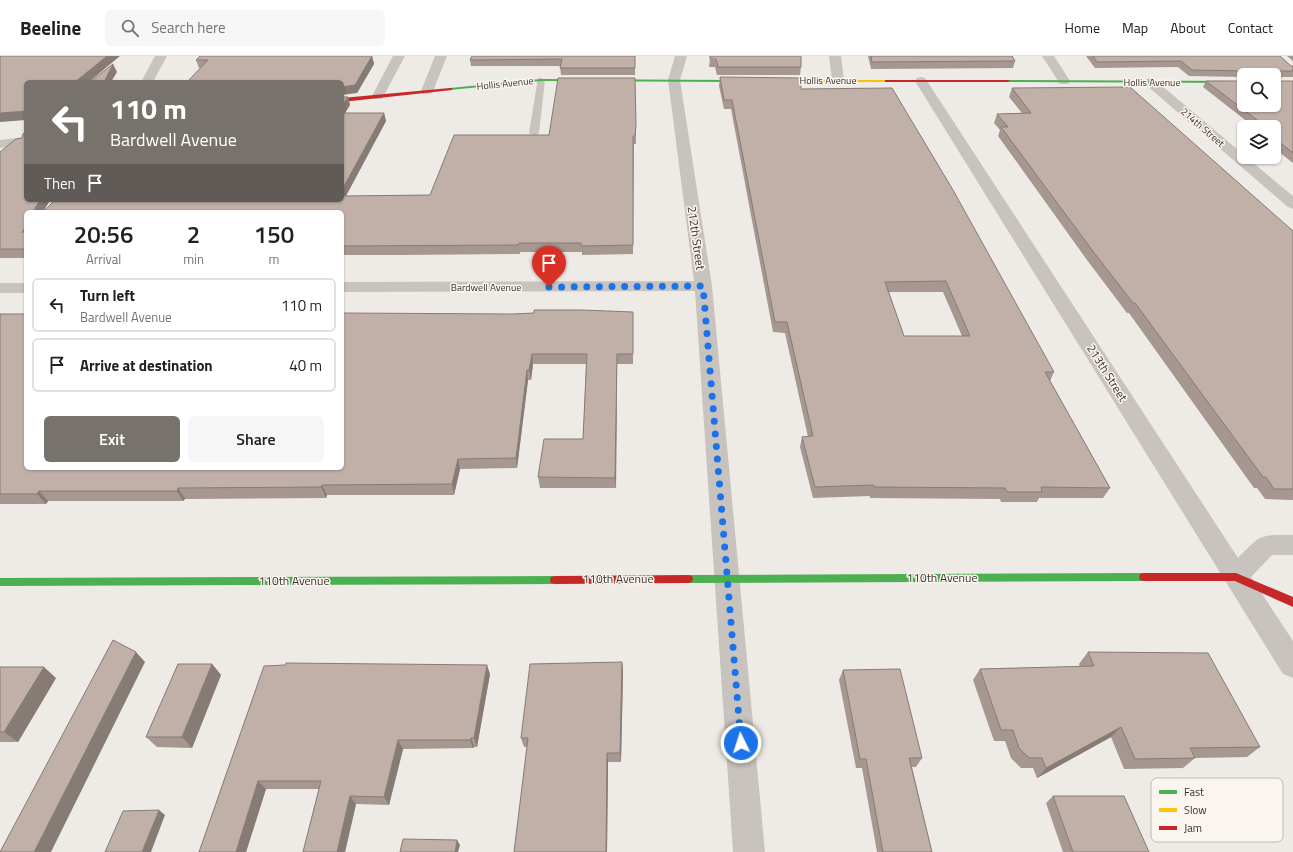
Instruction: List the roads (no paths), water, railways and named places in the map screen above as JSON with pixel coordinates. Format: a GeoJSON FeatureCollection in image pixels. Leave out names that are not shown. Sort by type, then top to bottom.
{"type":"FeatureCollection","features":[{"type":"Feature","properties":{"kind":"street"},"geometry":{"type":"LineString","coordinates":[[148,80],[161,56]]}},
{"type":"Feature","properties":{"kind":"street"},"geometry":{"type":"LineString","coordinates":[[378,96],[399,56]]}},
{"type":"Feature","properties":{"kind":"street"},"geometry":{"type":"LineString","coordinates":[[427,91],[441,56]]}},
{"type":"Feature","properties":{"kind":"street","name":"212th Street"},"geometry":{"type":"LineString","coordinates":[[681,56],[674,80],[703,286],[749,852]]}},
{"type":"Feature","properties":{"kind":"street"},"geometry":{"type":"LineString","coordinates":[[835,56],[838,80]]}},
{"type":"Feature","properties":{"kind":"street"},"geometry":{"type":"LineString","coordinates":[[1048,56],[1064,82]]}},
{"type":"Feature","properties":{"kind":"street","name":"Hollis Avenue"},"geometry":{"type":"LineString","coordinates":[[344,100],[542,80],[1237,82]]}},
{"type":"Feature","properties":{"kind":"street","name":"213th Street"},"geometry":{"type":"LineString","coordinates":[[921,80],[1293,665]]}},
{"type":"Feature","properties":{"kind":"street","name":"214th Street"},"geometry":{"type":"LineString","coordinates":[[1150,82],[1293,204]]}},
{"type":"Feature","properties":{"kind":"street"},"geometry":{"type":"LineString","coordinates":[[0,144],[24,141]]}},
{"type":"Feature","properties":{"kind":"street","name":"Bardwell Avenue"},"geometry":{"type":"LineString","coordinates":[[344,287],[703,286]]}},
{"type":"Feature","properties":{"kind":"street"},"geometry":{"type":"LineString","coordinates":[[0,288],[24,288]]}},
{"type":"Feature","properties":{"kind":"street"},"geometry":{"type":"LineString","coordinates":[[1236,577],[1266,545],[1293,545]]}},
{"type":"Feature","properties":{"kind":"street","name":"110th Avenue"},"geometry":{"type":"LineString","coordinates":[[0,582],[1236,577],[1293,602]]}},
{"type":"Feature","properties":{"kind":"lane"},"geometry":{"type":"LineString","coordinates":[[534,134],[542,80]]}}]}
